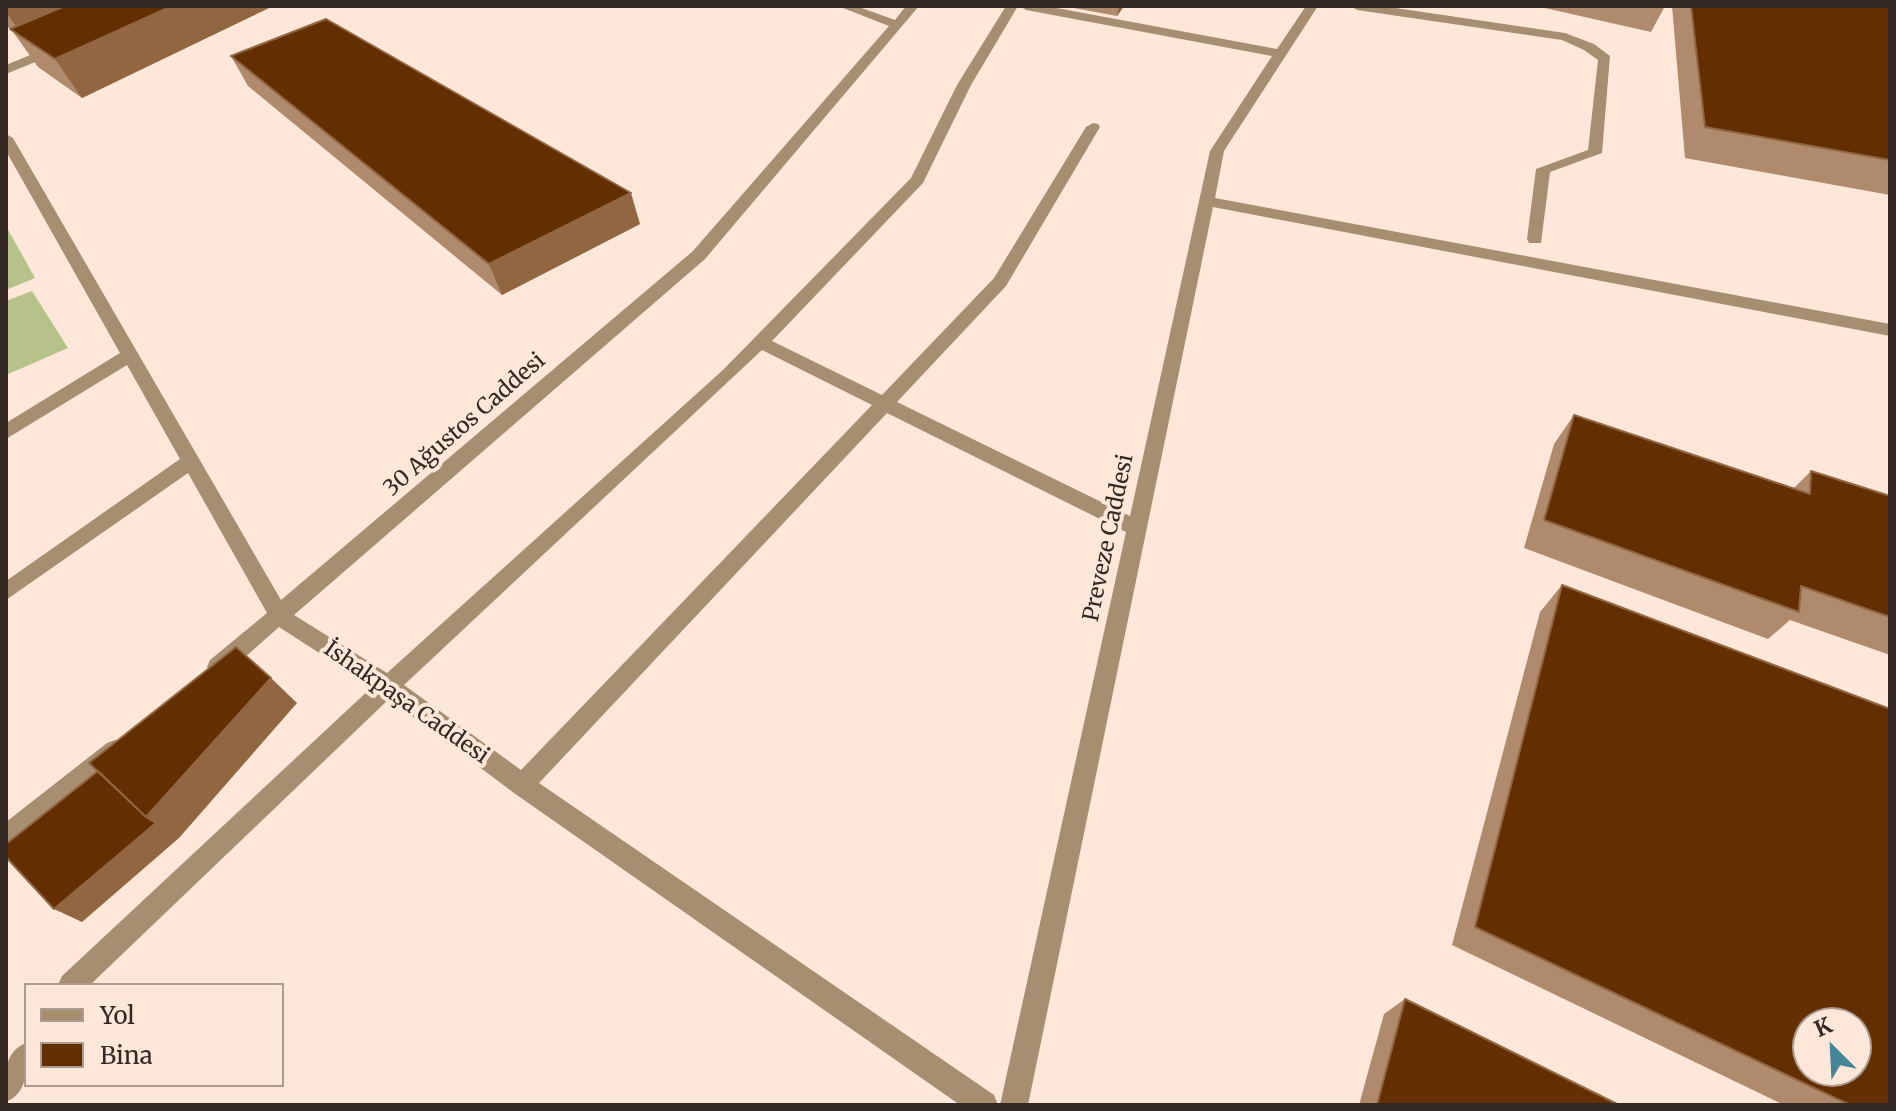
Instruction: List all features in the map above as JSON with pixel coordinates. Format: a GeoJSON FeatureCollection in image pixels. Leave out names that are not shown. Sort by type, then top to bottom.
{"type":"FeatureCollection","features":[{"type":"Feature","properties":{"kind":"street"},"geometry":{"type":"LineString","coordinates":[[844,6],[895,24]]}},
{"type":"Feature","properties":{"kind":"street","name":"30 Ağustos Caddesi"},"geometry":{"type":"LineString","coordinates":[[209,674],[280,617],[699,255],[913,6]]}},
{"type":"Feature","properties":{"kind":"street"},"geometry":{"type":"LineString","coordinates":[[73,983],[388,686],[729,374],[918,180],[964,85],[1012,6]]}},
{"type":"Feature","properties":{"kind":"street"},"geometry":{"type":"LineString","coordinates":[[1026,6],[1280,54]]}},
{"type":"Feature","properties":{"kind":"street","name":"Preveze Caddesi"},"geometry":{"type":"LineString","coordinates":[[1014,1105],[1217,151],[1312,6]]}},
{"type":"Feature","properties":{"kind":"street"},"geometry":{"type":"LineString","coordinates":[[1357,6],[1565,37],[1589,47],[1605,59],[1595,153],[1543,169],[1535,239]]}},
{"type":"Feature","properties":{"kind":"street"},"geometry":{"type":"LineString","coordinates":[[6,70],[64,44]]}},
{"type":"Feature","properties":{"kind":"street"},"geometry":{"type":"LineString","coordinates":[[522,785],[1000,282],[1093,127]]}},
{"type":"Feature","properties":{"kind":"street","name":"İshakpaşa Caddesi"},"geometry":{"type":"LineString","coordinates":[[6,138],[280,617],[388,686],[522,785],[984,1105]]}},
{"type":"Feature","properties":{"kind":"street"},"geometry":{"type":"LineString","coordinates":[[1206,201],[1890,330]]}},
{"type":"Feature","properties":{"kind":"street"},"geometry":{"type":"LineString","coordinates":[[760,342],[1135,528]]}},
{"type":"Feature","properties":{"kind":"street"},"geometry":{"type":"LineString","coordinates":[[6,432],[131,354]]}},
{"type":"Feature","properties":{"kind":"street"},"geometry":{"type":"LineString","coordinates":[[6,592],[192,460]]}},
{"type":"Feature","properties":{"kind":"street"},"geometry":{"type":"LineString","coordinates":[[6,837],[125,741]]}},
{"type":"Feature","properties":{"kind":"street"},"geometry":{"type":"LineString","coordinates":[[6,1088],[24,1059]]}},
{"type":"Feature","properties":{"kind":"green space"},"geometry":{"type":"Polygon","coordinates":[[[6,226],[35,278],[6,290],[6,226]]]}},
{"type":"Feature","properties":{"kind":"green space"},"geometry":{"type":"Polygon","coordinates":[[[32,291],[68,348],[6,375],[6,301],[32,291]]]}},
{"type":"Feature","properties":{"kind":"building"},"geometry":{"type":"Polygon","coordinates":[[[65,6],[172,6],[55,59],[10,29],[65,6]]]}},
{"type":"Feature","properties":{"kind":"building"},"geometry":{"type":"Polygon","coordinates":[[[1691,6],[1890,6],[1890,160],[1705,127],[1691,6]]]}},
{"type":"Feature","properties":{"kind":"building"},"geometry":{"type":"Polygon","coordinates":[[[326,19],[631,193],[489,264],[231,56],[326,19]]]}},
{"type":"Feature","properties":{"kind":"building"},"geometry":{"type":"Polygon","coordinates":[[[1574,415],[1810,494],[1811,471],[1890,496],[1890,617],[1801,586],[1799,612],[1544,520],[1574,415]]]}},
{"type":"Feature","properties":{"kind":"building"},"geometry":{"type":"Polygon","coordinates":[[[1562,585],[1890,709],[1890,1105],[1850,1105],[1812,1087],[1872,1087],[1872,1007],[1792,1007],[1792,1077],[1475,927],[1562,585]]]}},
{"type":"Feature","properties":{"kind":"building"},"geometry":{"type":"Polygon","coordinates":[[[236,647],[271,678],[146,817],[89,763],[236,647]]]}},
{"type":"Feature","properties":{"kind":"building"},"geometry":{"type":"Polygon","coordinates":[[[98,771],[156,823],[54,909],[6,857],[6,844],[98,771]]]}},
{"type":"Feature","properties":{"kind":"building"},"geometry":{"type":"Polygon","coordinates":[[[1405,999],[1619,1105],[1377,1105],[1405,999]]]}}]}
